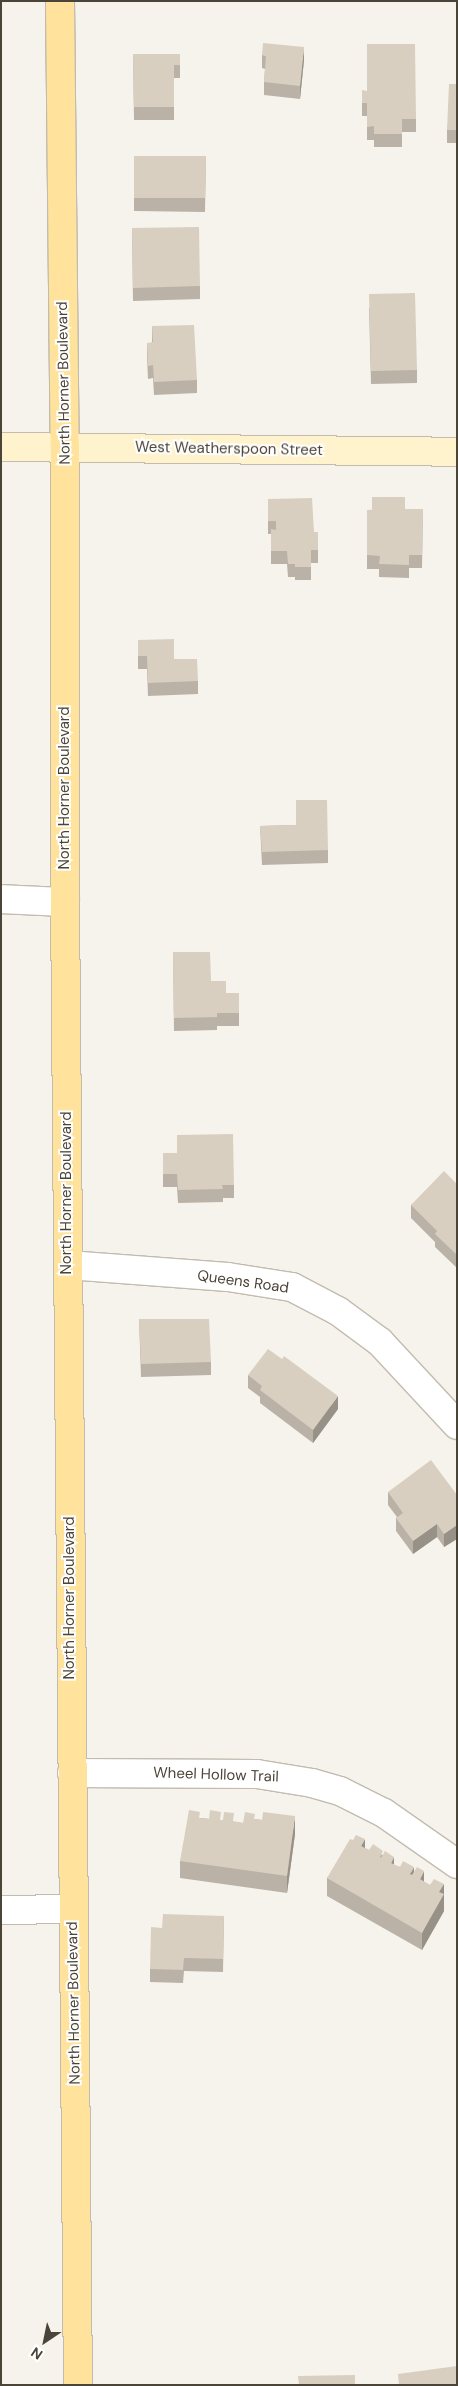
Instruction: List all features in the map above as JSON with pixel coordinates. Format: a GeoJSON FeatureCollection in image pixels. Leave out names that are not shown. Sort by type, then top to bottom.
{"type":"FeatureCollection","features":[{"type":"Feature","properties":{"kind":"main road","name":"North Horner Boulevard"},"geometry":{"type":"LineString","coordinates":[[60,1],[65,446],[65,902],[78,2385]]}},
{"type":"Feature","properties":{"kind":"street","name":"West Weatherspoon Street"},"geometry":{"type":"LineString","coordinates":[[1,447],[65,446],[457,452]]}},
{"type":"Feature","properties":{"kind":"street"},"geometry":{"type":"LineString","coordinates":[[1,899],[65,902]]}},
{"type":"Feature","properties":{"kind":"street","name":"Queens Road"},"geometry":{"type":"LineString","coordinates":[[68,1265],[228,1277],[292,1287],[338,1311],[380,1342],[457,1425]]}},
{"type":"Feature","properties":{"kind":"street","name":"Wheel Hollow Trail"},"geometry":{"type":"LineString","coordinates":[[72,1773],[257,1774],[312,1783],[340,1791],[384,1813],[457,1864]]}},
{"type":"Feature","properties":{"kind":"street"},"geometry":{"type":"LineString","coordinates":[[1,1910],[73,1909]]}},
{"type":"Feature","properties":{"kind":"building"},"geometry":{"type":"Polygon","coordinates":[[[263,43],[304,47],[300,86],[264,82],[266,56],[262,55],[263,43]]]}},
{"type":"Feature","properties":{"kind":"building"},"geometry":{"type":"Polygon","coordinates":[[[367,44],[415,44],[416,119],[402,119],[402,134],[374,134],[374,126],[367,127],[367,103],[362,103],[362,90],[367,91],[367,44]]]}},
{"type":"Feature","properties":{"kind":"building"},"geometry":{"type":"Polygon","coordinates":[[[133,54],[180,54],[180,65],[174,65],[174,107],[134,107],[133,54]]]}},
{"type":"Feature","properties":{"kind":"building"},"geometry":{"type":"Polygon","coordinates":[[[449,84],[457,84],[457,130],[447,130],[449,84]]]}},
{"type":"Feature","properties":{"kind":"building"},"geometry":{"type":"Polygon","coordinates":[[[134,156],[206,156],[205,198],[134,198],[134,156]]]}},
{"type":"Feature","properties":{"kind":"building"},"geometry":{"type":"Polygon","coordinates":[[[199,227],[200,286],[133,288],[132,228],[199,227]]]}},
{"type":"Feature","properties":{"kind":"building"},"geometry":{"type":"Polygon","coordinates":[[[415,293],[417,370],[371,371],[369,294],[415,293]]]}},
{"type":"Feature","properties":{"kind":"building"},"geometry":{"type":"Polygon","coordinates":[[[194,325],[197,380],[154,382],[153,365],[148,366],[147,343],[153,342],[152,326],[194,325]]]}},
{"type":"Feature","properties":{"kind":"building"},"geometry":{"type":"Polygon","coordinates":[[[372,497],[405,497],[405,509],[423,509],[422,555],[409,555],[409,565],[379,564],[380,556],[367,555],[367,510],[372,510],[372,497]]]}},
{"type":"Feature","properties":{"kind":"building"},"geometry":{"type":"Polygon","coordinates":[[[312,498],[314,532],[318,532],[318,550],[311,550],[311,567],[295,567],[295,564],[288,564],[287,551],[271,551],[271,529],[276,530],[276,521],[268,521],[268,499],[312,498]]]}},
{"type":"Feature","properties":{"kind":"building"},"geometry":{"type":"Polygon","coordinates":[[[174,639],[174,659],[197,659],[198,681],[148,683],[147,656],[138,656],[138,640],[174,639]]]}},
{"type":"Feature","properties":{"kind":"building"},"geometry":{"type":"Polygon","coordinates":[[[296,800],[327,800],[328,850],[262,852],[260,826],[296,825],[296,800]]]}},
{"type":"Feature","properties":{"kind":"building"},"geometry":{"type":"Polygon","coordinates":[[[173,952],[210,952],[211,981],[226,981],[226,993],[239,993],[239,1013],[217,1013],[217,1017],[174,1018],[173,952]]]}},
{"type":"Feature","properties":{"kind":"building"},"geometry":{"type":"Polygon","coordinates":[[[233,1134],[234,1185],[222,1185],[223,1189],[178,1190],[177,1174],[163,1174],[163,1153],[177,1153],[177,1135],[233,1134]]]}},
{"type":"Feature","properties":{"kind":"building"},"geometry":{"type":"Polygon","coordinates":[[[444,1171],[457,1184],[457,1255],[435,1234],[437,1231],[411,1205],[444,1171]]]}},
{"type":"Feature","properties":{"kind":"building"},"geometry":{"type":"Polygon","coordinates":[[[139,1319],[209,1319],[211,1362],[141,1364],[139,1319]]]}},
{"type":"Feature","properties":{"kind":"building"},"geometry":{"type":"Polygon","coordinates":[[[268,1349],[282,1359],[284,1356],[338,1396],[313,1430],[260,1390],[262,1386],[248,1375],[268,1349]]]}},
{"type":"Feature","properties":{"kind":"building"},"geometry":{"type":"Polygon","coordinates":[[[431,1460],[457,1495],[457,1525],[444,1534],[437,1524],[413,1541],[396,1518],[403,1513],[388,1492],[431,1460]]]}},
{"type":"Feature","properties":{"kind":"building"},"geometry":{"type":"Polygon","coordinates":[[[189,1810],[200,1812],[199,1818],[209,1819],[210,1810],[221,1812],[220,1820],[223,1820],[224,1812],[234,1813],[233,1821],[243,1823],[245,1812],[255,1814],[254,1819],[262,1820],[263,1812],[295,1816],[287,1876],[180,1861],[189,1810]]]}},
{"type":"Feature","properties":{"kind":"building"},"geometry":{"type":"Polygon","coordinates":[[[356,1835],[365,1839],[361,1846],[369,1850],[373,1844],[383,1851],[381,1858],[385,1851],[394,1857],[391,1863],[400,1867],[403,1861],[414,1867],[410,1874],[412,1875],[417,1867],[424,1871],[420,1879],[430,1885],[434,1879],[444,1884],[439,1892],[444,1894],[422,1933],[327,1878],[350,1839],[353,1840],[356,1835]]]}},
{"type":"Feature","properties":{"kind":"building"},"geometry":{"type":"Polygon","coordinates":[[[163,1914],[224,1916],[223,1959],[184,1958],[183,1970],[150,1969],[151,1927],[162,1928],[163,1914]]]}},
{"type":"Feature","properties":{"kind":"building"},"geometry":{"type":"Polygon","coordinates":[[[457,2366],[457,2385],[399,2385],[398,2374],[457,2366]]]}},
{"type":"Feature","properties":{"kind":"building"},"geometry":{"type":"Polygon","coordinates":[[[355,2375],[355,2385],[299,2385],[298,2376],[355,2375]]]}}]}
